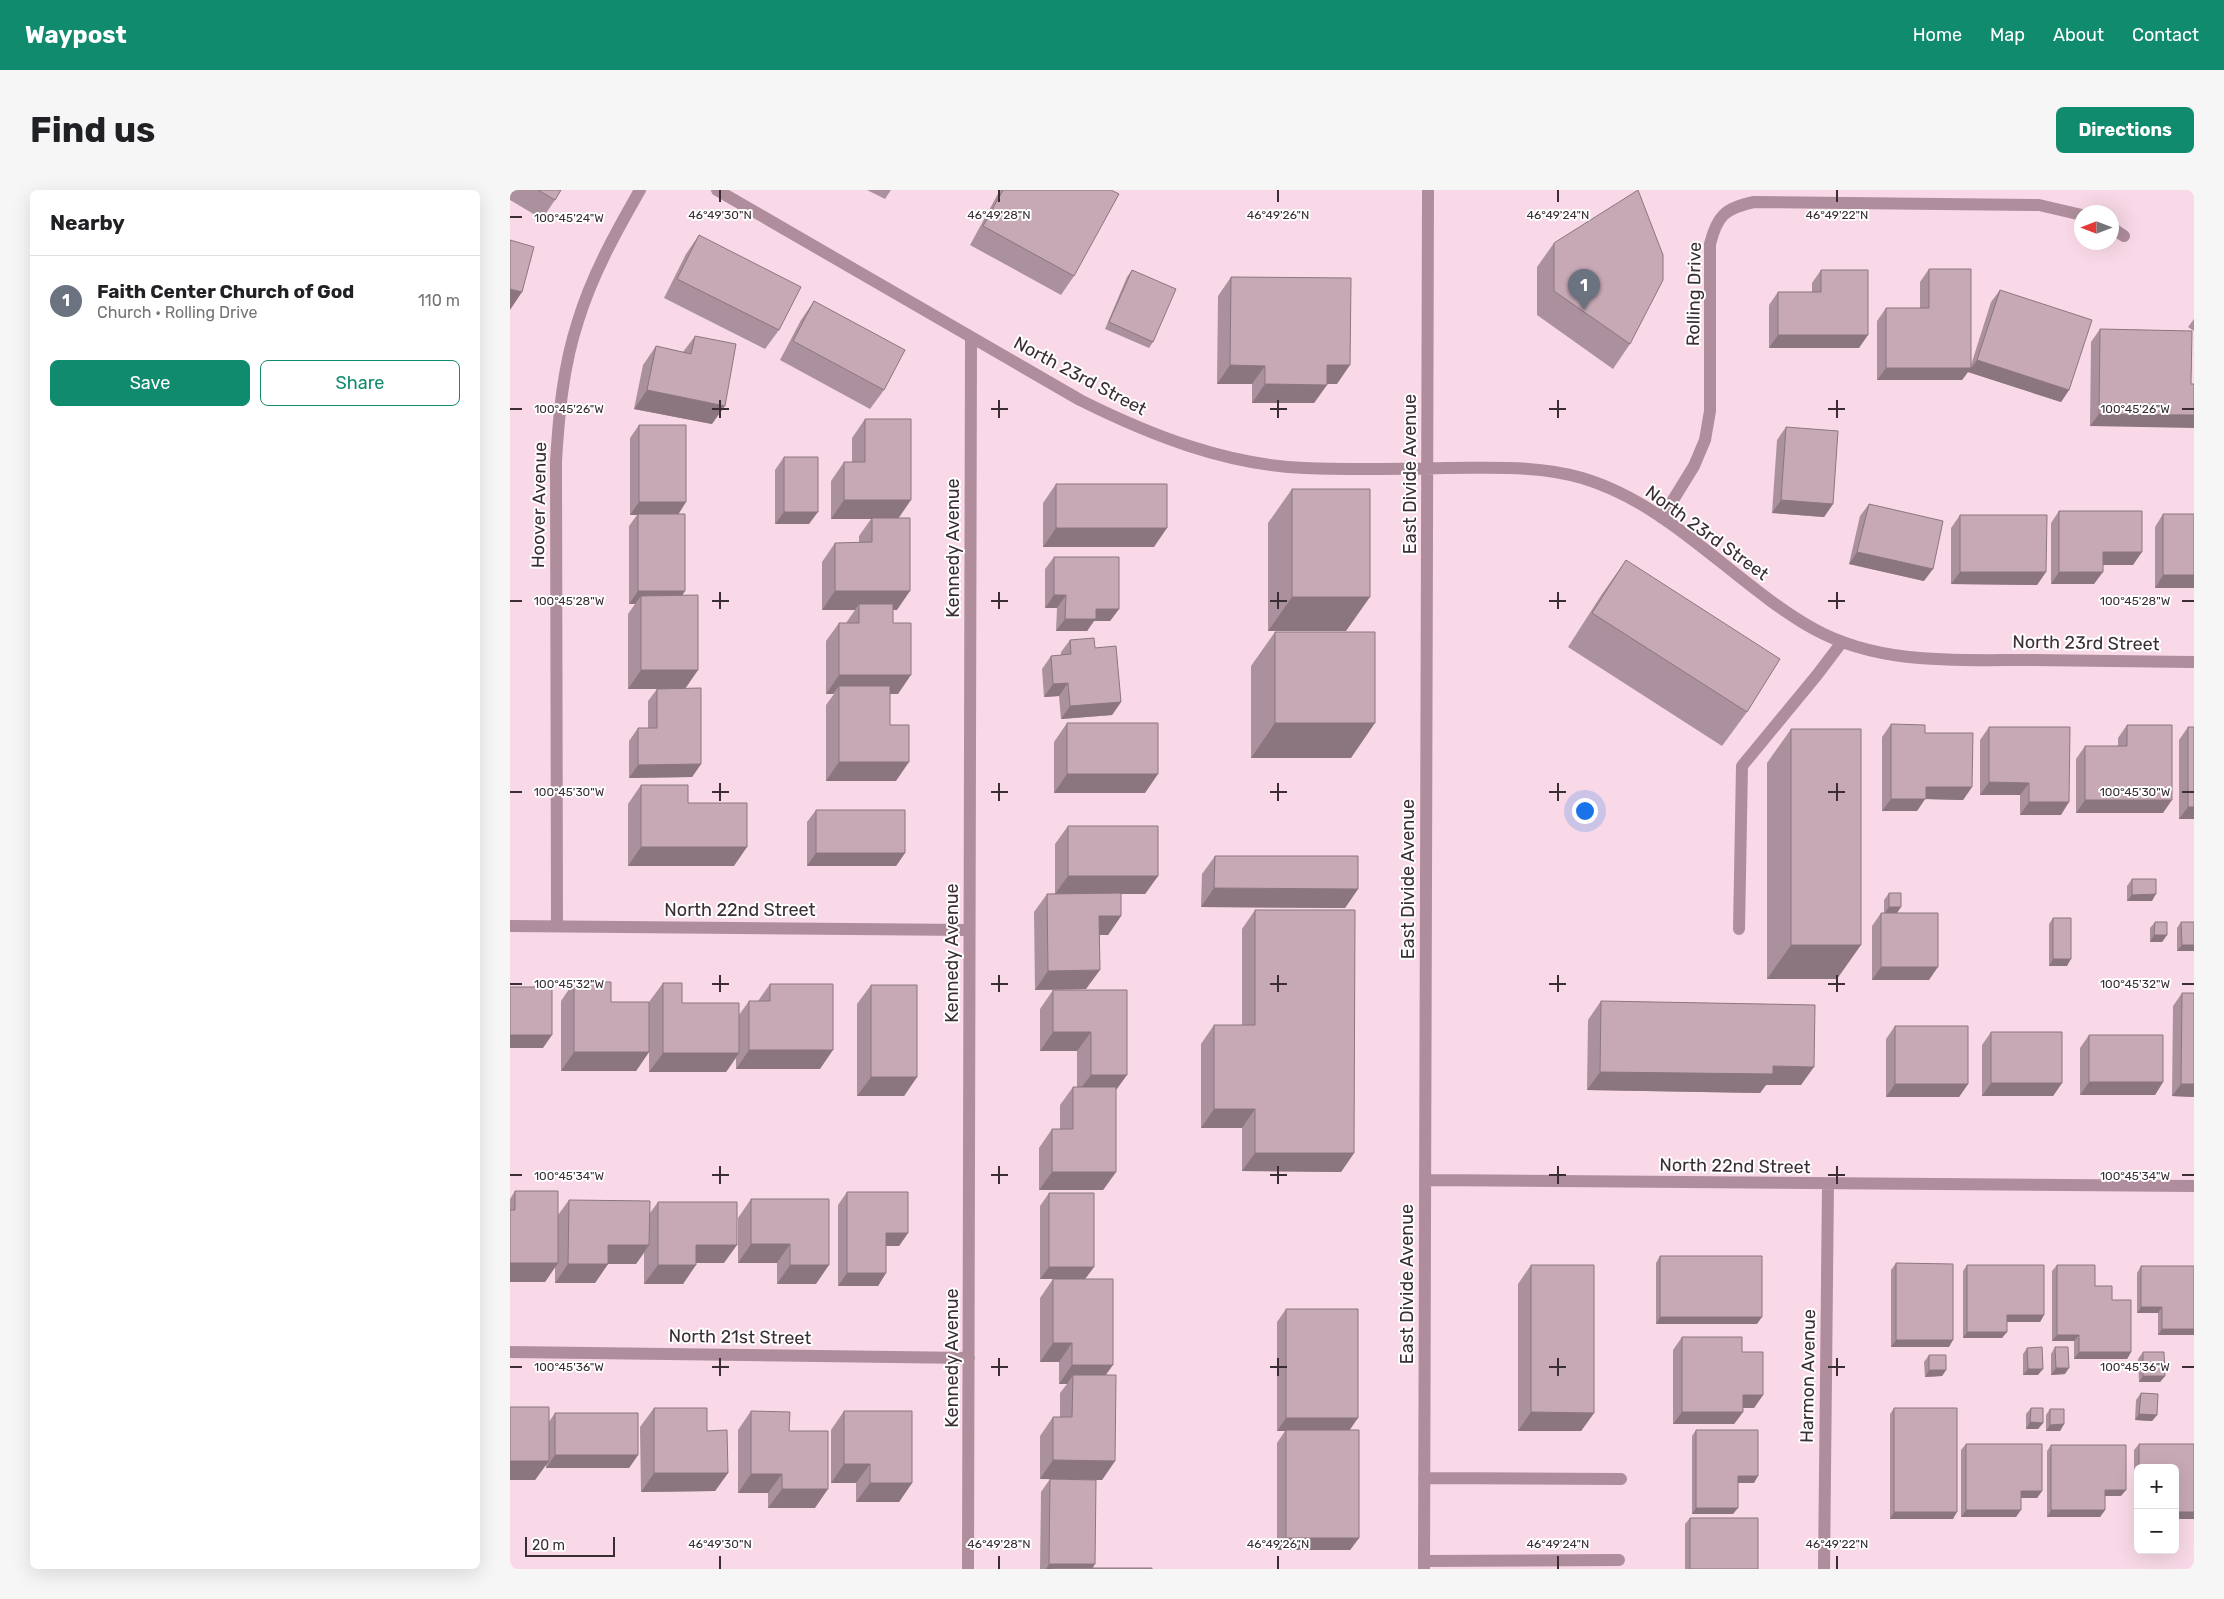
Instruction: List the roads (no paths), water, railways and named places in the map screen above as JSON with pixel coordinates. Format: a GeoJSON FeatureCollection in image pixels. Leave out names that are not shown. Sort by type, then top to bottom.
{"type":"FeatureCollection","features":[{"type":"Feature","properties":{"kind":"street","name":"Hoover Avenue"},"geometry":{"type":"LineString","coordinates":[[557,926],[556,461],[562,392],[578,321],[591,285],[609,245],[640,190]]}},
{"type":"Feature","properties":{"kind":"street","name":"North 23rd Street"},"geometry":{"type":"LineString","coordinates":[[717,190],[1089,404],[1131,424],[1197,448],[1232,458],[1302,468],[1525,468],[1583,478],[1614,490],[1662,518],[1770,601],[1817,631],[1842,642],[1894,655],[1920,658],[2194,662]]}},
{"type":"Feature","properties":{"kind":"street","name":"East Divide Avenue"},"geometry":{"type":"LineString","coordinates":[[1424,1565],[1428,190]]}},
{"type":"Feature","properties":{"kind":"street","name":"Rolling Drive"},"geometry":{"type":"LineString","coordinates":[[1662,518],[1694,466],[1705,440],[1710,411],[1710,244],[1714,228],[1722,214],[1736,206],[1754,202],[2039,205],[2074,212]]}},
{"type":"Feature","properties":{"kind":"street"},"geometry":{"type":"LineString","coordinates":[[2119,233],[2124,236]]}},
{"type":"Feature","properties":{"kind":"street","name":"Kennedy Avenue"},"geometry":{"type":"LineString","coordinates":[[968,1569],[972,338]]}},
{"type":"Feature","properties":{"kind":"street"},"geometry":{"type":"LineString","coordinates":[[1739,928],[1742,766],[1818,675],[1842,642]]}},
{"type":"Feature","properties":{"kind":"street","name":"North 22nd Street"},"geometry":{"type":"LineString","coordinates":[[510,926],[969,930]]}},
{"type":"Feature","properties":{"kind":"street","name":"North 22nd Street"},"geometry":{"type":"LineString","coordinates":[[1425,1180],[2194,1186]]}},
{"type":"Feature","properties":{"kind":"street","name":"Harmon Avenue"},"geometry":{"type":"LineString","coordinates":[[1824,1569],[1828,1184]]}},
{"type":"Feature","properties":{"kind":"street","name":"North 21st Street"},"geometry":{"type":"LineString","coordinates":[[510,1352],[969,1358]]}},
{"type":"Feature","properties":{"kind":"street"},"geometry":{"type":"LineString","coordinates":[[1424,1478],[1620,1478]]}},
{"type":"Feature","properties":{"kind":"street"},"geometry":{"type":"LineString","coordinates":[[1424,1565],[1619,1560]]}},
{"type":"Feature","properties":{"kind":"place","name":"Faith Center Church of God"},"geometry":{"type":"Point","coordinates":[1584,310]}}]}
